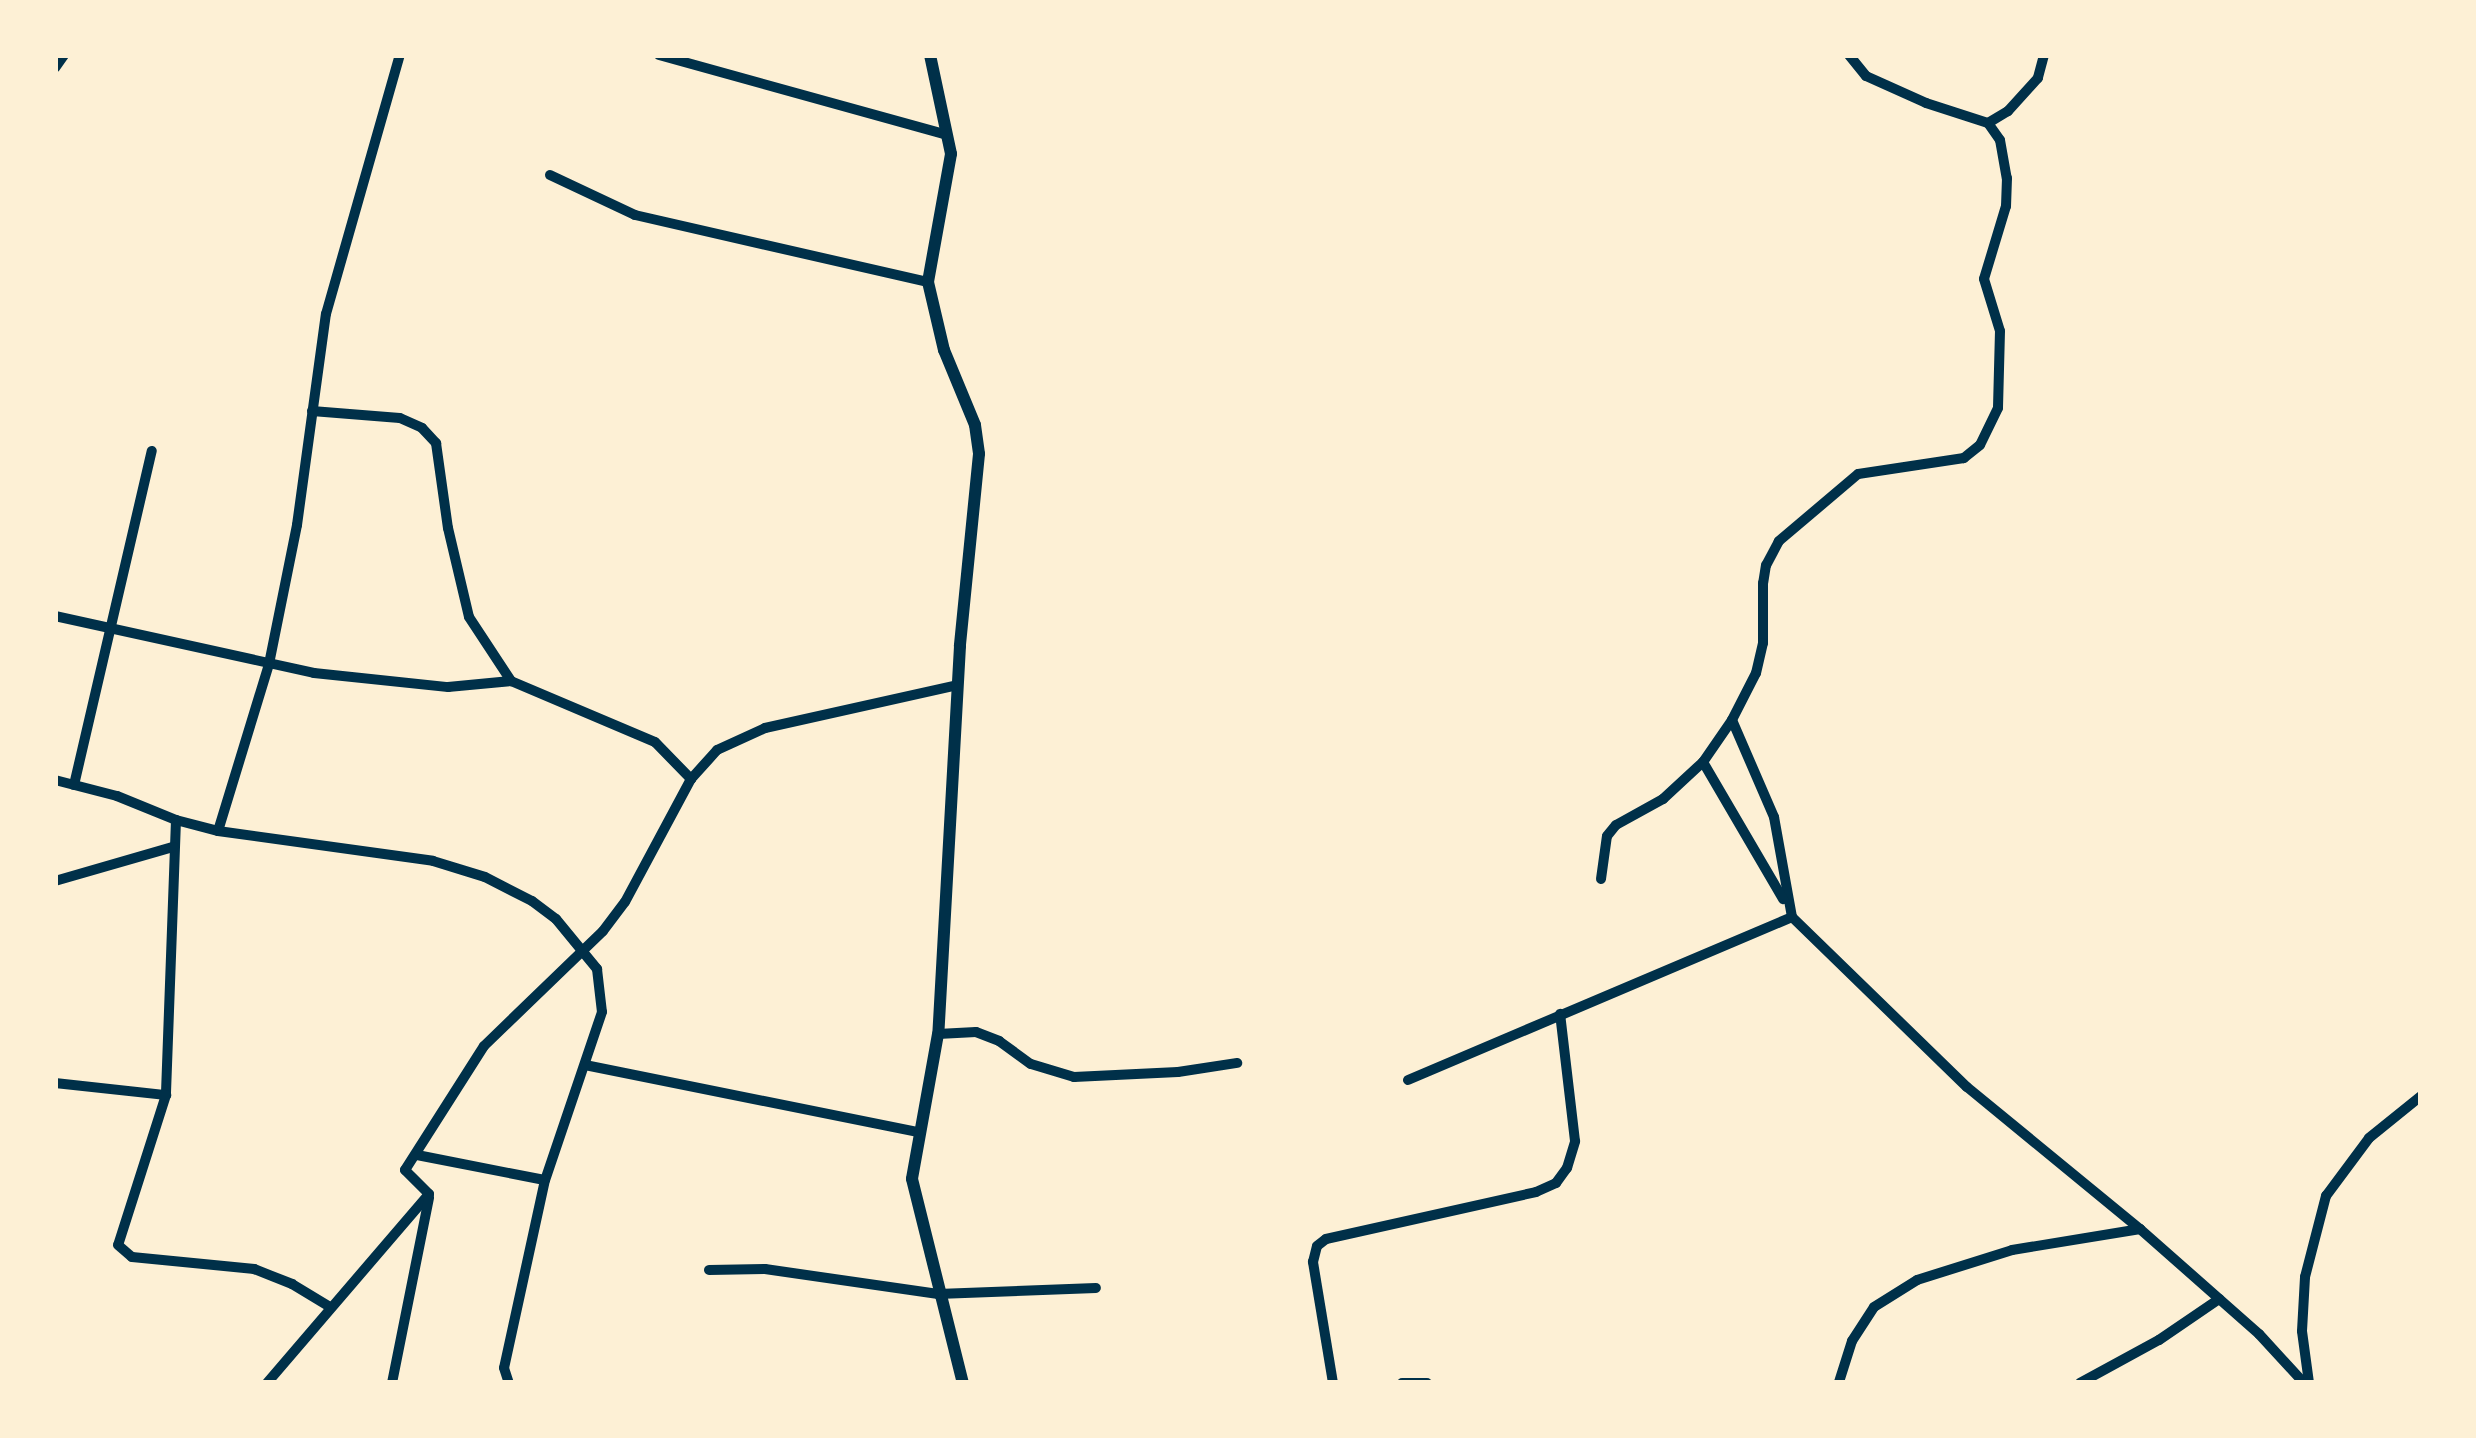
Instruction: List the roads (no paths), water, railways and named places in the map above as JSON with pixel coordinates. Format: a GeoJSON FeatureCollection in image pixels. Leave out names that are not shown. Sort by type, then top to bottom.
{"type":"FeatureCollection","features":[{"type":"Feature","properties":{"kind":"street"},"geometry":{"type":"LineString","coordinates":[[55,68],[64,55]]}},
{"type":"Feature","properties":{"kind":"street"},"geometry":{"type":"LineString","coordinates":[[218,830],[269,664],[297,525],[326,314],[400,55]]}},
{"type":"Feature","properties":{"kind":"street"},"geometry":{"type":"LineString","coordinates":[[659,55],[947,135]]}},
{"type":"Feature","properties":{"kind":"street"},"geometry":{"type":"LineString","coordinates":[[930,55],[951,154],[928,282],[944,350],[975,425],[979,454],[957,686],[938,1034],[912,1179],[938,1294],[964,1383]]}},
{"type":"Feature","properties":{"kind":"street"},"geometry":{"type":"LineString","coordinates":[[1602,879],[1607,836],[1616,825],[1663,799],[1704,762],[1732,720],[1756,674],[1762,643],[1762,582],[1779,541],[1858,474],[1964,458],[1980,445],[1998,408],[2000,331],[1984,279],[2006,206],[2007,178],[2000,140],[1988,123],[1926,103],[1866,76],[1849,55]]}},
{"type":"Feature","properties":{"kind":"street"},"geometry":{"type":"LineString","coordinates":[[1988,123],[2008,111],[2038,78],[2044,55]]}},
{"type":"Feature","properties":{"kind":"street"},"geometry":{"type":"LineString","coordinates":[[550,175],[635,215],[928,282]]}},
{"type":"Feature","properties":{"kind":"street"},"geometry":{"type":"LineString","coordinates":[[312,411],[400,418],[422,428],[436,443],[450,542],[469,617],[512,681]]}},
{"type":"Feature","properties":{"kind":"street"},"geometry":{"type":"LineString","coordinates":[[74,785],[152,451]]}},
{"type":"Feature","properties":{"kind":"street"},"geometry":{"type":"LineString","coordinates":[[55,616],[269,664],[390,683],[448,686],[512,681],[655,742],[691,780]]}},
{"type":"Feature","properties":{"kind":"street"},"geometry":{"type":"LineString","coordinates":[[429,1194],[404,1170],[484,1046],[583,951],[625,902],[691,780],[717,750],[739,736],[957,686]]}},
{"type":"Feature","properties":{"kind":"street"},"geometry":{"type":"LineString","coordinates":[[1732,720],[1774,818],[1784,860],[1786,904]]}},
{"type":"Feature","properties":{"kind":"street"},"geometry":{"type":"LineString","coordinates":[[1704,762],[1792,917],[1967,1087],[2140,1229],[2306,1383]]}},
{"type":"Feature","properties":{"kind":"street"},"geometry":{"type":"LineString","coordinates":[[55,780],[218,830],[432,862],[485,877],[532,901],[583,951],[602,983],[602,1012],[545,1180],[504,1368],[509,1383]]}},
{"type":"Feature","properties":{"kind":"street"},"geometry":{"type":"LineString","coordinates":[[176,820],[172,847],[166,1095],[118,1238],[122,1252],[254,1269],[330,1307]]}},
{"type":"Feature","properties":{"kind":"street"},"geometry":{"type":"LineString","coordinates":[[55,881],[172,847]]}},
{"type":"Feature","properties":{"kind":"street"},"geometry":{"type":"LineString","coordinates":[[1408,1080],[1792,917]]}},
{"type":"Feature","properties":{"kind":"street"},"geometry":{"type":"LineString","coordinates":[[1333,1383],[1313,1262],[1317,1246],[1326,1239],[1536,1192],[1556,1182],[1567,1168],[1575,1141],[1560,1014]]}},
{"type":"Feature","properties":{"kind":"street"},"geometry":{"type":"LineString","coordinates":[[938,1034],[976,1032],[999,1040],[1031,1064],[1074,1077],[1178,1072],[1236,1063]]}},
{"type":"Feature","properties":{"kind":"street"},"geometry":{"type":"LineString","coordinates":[[585,1065],[918,1132]]}},
{"type":"Feature","properties":{"kind":"street"},"geometry":{"type":"LineString","coordinates":[[55,1083],[166,1095]]}},
{"type":"Feature","properties":{"kind":"street"},"geometry":{"type":"LineString","coordinates":[[2306,1383],[2302,1330],[2305,1278],[2326,1196],[2369,1138],[2421,1096]]}},
{"type":"Feature","properties":{"kind":"street"},"geometry":{"type":"LineString","coordinates":[[417,1155],[545,1180]]}},
{"type":"Feature","properties":{"kind":"street"},"geometry":{"type":"LineString","coordinates":[[267,1383],[429,1194]]}},
{"type":"Feature","properties":{"kind":"street"},"geometry":{"type":"LineString","coordinates":[[392,1383],[429,1194]]}},
{"type":"Feature","properties":{"kind":"street"},"geometry":{"type":"LineString","coordinates":[[1839,1382],[1852,1341],[1874,1307],[1917,1280],[2012,1250],[2140,1229]]}},
{"type":"Feature","properties":{"kind":"street"},"geometry":{"type":"LineString","coordinates":[[709,1270],[766,1269],[938,1294],[1096,1288]]}},
{"type":"Feature","properties":{"kind":"street"},"geometry":{"type":"LineString","coordinates":[[2080,1383],[2159,1340],[2219,1299]]}},
{"type":"Feature","properties":{"kind":"street"},"geometry":{"type":"LineString","coordinates":[[1402,1383],[1427,1383]]}}]}
